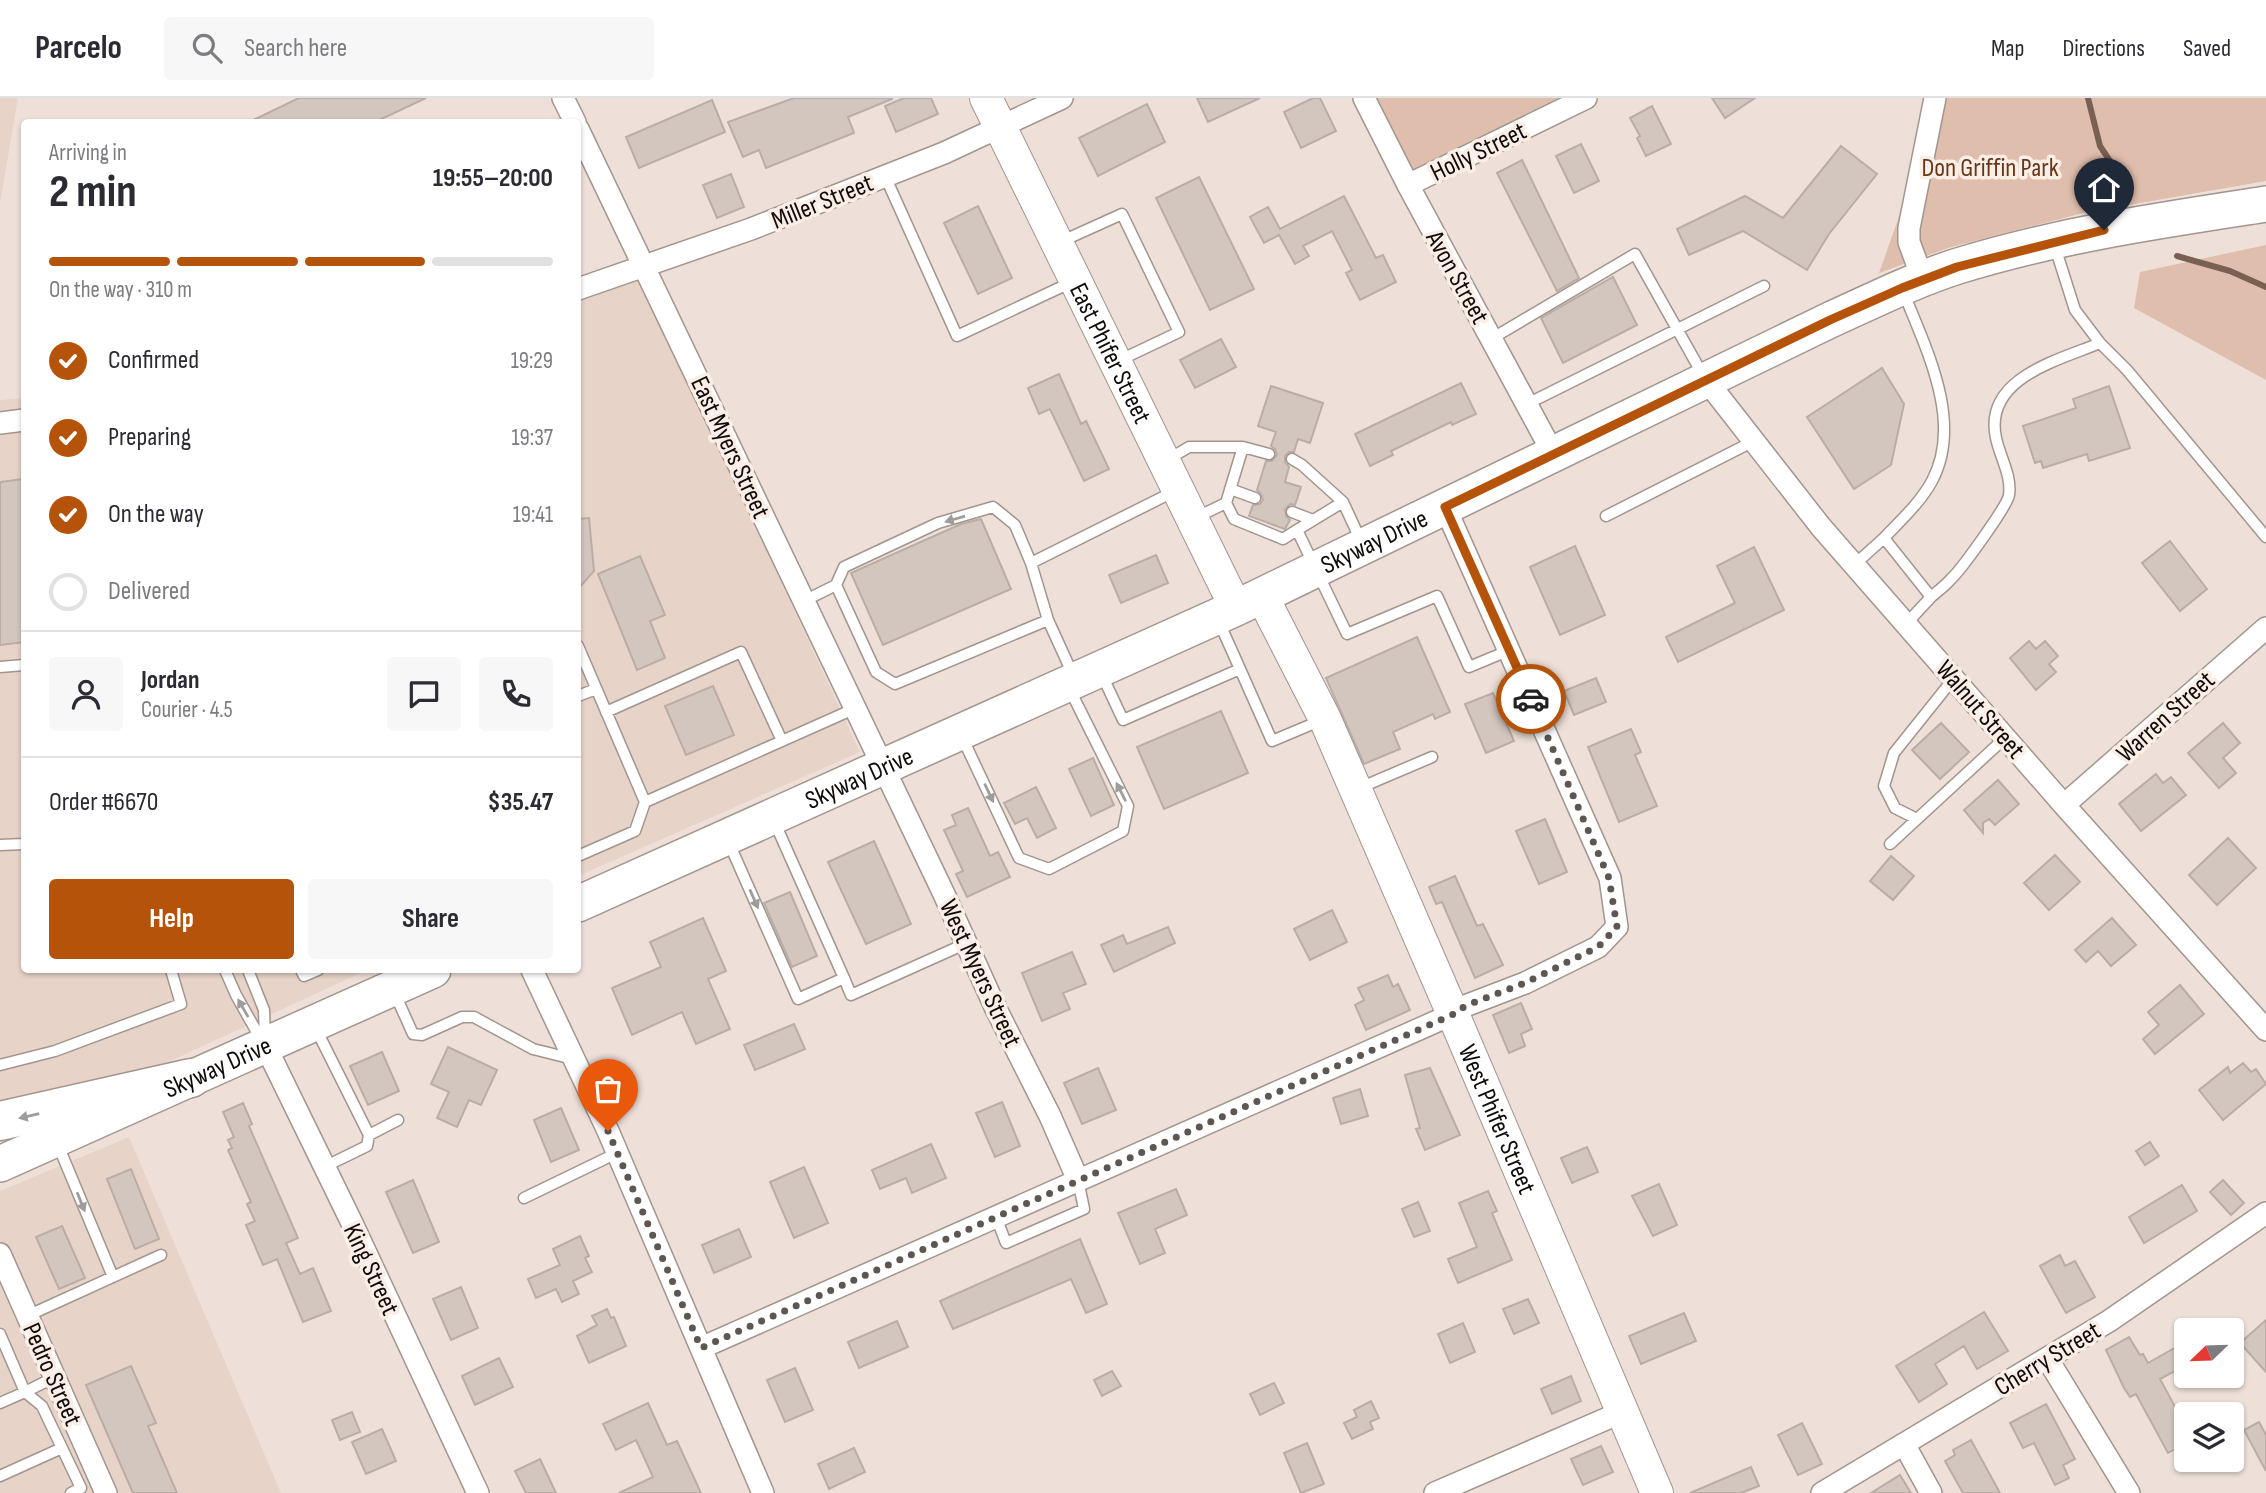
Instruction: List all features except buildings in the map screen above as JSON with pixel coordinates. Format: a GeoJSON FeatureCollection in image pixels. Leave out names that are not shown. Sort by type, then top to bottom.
{"type":"FeatureCollection","features":[{"type":"Feature","properties":{"kind":"highway"},"geometry":{"type":"LineString","coordinates":[[0,1121],[191,1078]]}},
{"type":"Feature","properties":{"kind":"main road","name":"Skyway Drive"},"geometry":{"type":"LineString","coordinates":[[581,903],[1238,607],[1830,320],[1912,284],[1957,267],[2053,242],[2142,223],[2266,204]]}},
{"type":"Feature","properties":{"kind":"main road","name":"Skyway Drive"},"geometry":{"type":"LineString","coordinates":[[0,1164],[426,973]]}},
{"type":"Feature","properties":{"kind":"street"},"geometry":{"type":"LineString","coordinates":[[563,98],[574,119]]}},
{"type":"Feature","properties":{"kind":"street","name":"East Phifer Street"},"geometry":{"type":"LineString","coordinates":[[986,98],[1238,607]]}},
{"type":"Feature","properties":{"kind":"street","name":"Miller Street"},"geometry":{"type":"LineString","coordinates":[[581,288],[751,229],[885,176],[1062,98]]}},
{"type":"Feature","properties":{"kind":"street","name":"Avon Street"},"geometry":{"type":"LineString","coordinates":[[1364,98],[1554,455]]}},
{"type":"Feature","properties":{"kind":"street","name":"Holly Street"},"geometry":{"type":"LineString","coordinates":[[1408,185],[1586,98]]}},
{"type":"Feature","properties":{"kind":"street"},"geometry":{"type":"LineString","coordinates":[[1912,284],[1909,228],[1935,98]]}},
{"type":"Feature","properties":{"kind":"street","name":"East Myers Street"},"geometry":{"type":"LineString","coordinates":[[581,135],[883,766]]}},
{"type":"Feature","properties":{"kind":"street","name":"Walnut Street"},"geometry":{"type":"LineString","coordinates":[[1706,380],[1854,565],[2266,1030]]}},
{"type":"Feature","properties":{"kind":"street"},"geometry":{"type":"LineString","coordinates":[[0,424],[21,421]]}},
{"type":"Feature","properties":{"kind":"street"},"geometry":{"type":"LineString","coordinates":[[701,1348],[1454,1014],[1465,1006],[1525,983],[1598,947],[1617,927],[1609,878],[1445,507]]}},
{"type":"Feature","properties":{"kind":"street","name":"West Phifer Street"},"geometry":{"type":"LineString","coordinates":[[1238,607],[1325,719],[1454,1014],[1657,1493]]}},
{"type":"Feature","properties":{"kind":"street","name":"Warren Street"},"geometry":{"type":"LineString","coordinates":[[2064,805],[2266,628]]}},
{"type":"Feature","properties":{"kind":"street","name":"West Myers Street"},"geometry":{"type":"LineString","coordinates":[[883,766],[1078,1180]]}},
{"type":"Feature","properties":{"kind":"street"},"geometry":{"type":"LineString","coordinates":[[533,973],[617,1153],[763,1493]]}},
{"type":"Feature","properties":{"kind":"street","name":"King Street"},"geometry":{"type":"LineString","coordinates":[[265,1045],[478,1493]]}},
{"type":"Feature","properties":{"kind":"street","name":"Cherry Street"},"geometry":{"type":"LineString","coordinates":[[1822,1493],[2109,1321],[2266,1213]]}},
{"type":"Feature","properties":{"kind":"street","name":"Pedro Street"},"geometry":{"type":"LineString","coordinates":[[0,1254],[106,1493]]}},
{"type":"Feature","properties":{"kind":"street"},"geometry":{"type":"LineString","coordinates":[[2047,1358],[2129,1493]]}},
{"type":"Feature","properties":{"kind":"street"},"geometry":{"type":"LineString","coordinates":[[1435,1493],[1622,1412]]}},
{"type":"Feature","properties":{"kind":"street"},"geometry":{"type":"LineString","coordinates":[[1904,1444],[1931,1493]]}},
{"type":"Feature","properties":{"kind":"lane"},"geometry":{"type":"LineString","coordinates":[[885,176],[957,336],[1075,281]]}},
{"type":"Feature","properties":{"kind":"lane"},"geometry":{"type":"LineString","coordinates":[[1057,243],[1122,214],[1179,332],[1116,363]]}},
{"type":"Feature","properties":{"kind":"lane"},"geometry":{"type":"LineString","coordinates":[[2053,242],[2075,310],[2100,343],[2127,369],[2266,537]]}},
{"type":"Feature","properties":{"kind":"lane"},"geometry":{"type":"LineString","coordinates":[[1491,338],[1634,254],[1675,330],[1706,380]]}},
{"type":"Feature","properties":{"kind":"lane"},"geometry":{"type":"LineString","coordinates":[[1854,565],[1884,538],[1919,500],[1933,478],[1942,439],[1944,417],[1936,375],[1912,284]]}},
{"type":"Feature","properties":{"kind":"lane"},"geometry":{"type":"LineString","coordinates":[[1527,404],[1764,286]]}},
{"type":"Feature","properties":{"kind":"lane"},"geometry":{"type":"LineString","coordinates":[[1906,624],[1953,578],[2009,498],[2009,480],[1995,435],[1995,416],[2005,391],[2026,374],[2100,343]]}},
{"type":"Feature","properties":{"kind":"lane"},"geometry":{"type":"LineString","coordinates":[[1605,516],[1754,441]]}},
{"type":"Feature","properties":{"kind":"lane"},"geometry":{"type":"LineString","coordinates":[[1164,461],[1189,447],[1243,447],[1269,454]]}},
{"type":"Feature","properties":{"kind":"lane"},"geometry":{"type":"LineString","coordinates":[[1243,447],[1226,503],[1234,519],[1283,539],[1343,502]]}},
{"type":"Feature","properties":{"kind":"lane"},"geometry":{"type":"LineString","coordinates":[[1292,459],[1343,502],[1364,546]]}},
{"type":"Feature","properties":{"kind":"lane"},"geometry":{"type":"LineString","coordinates":[[1230,489],[1255,498]]}},
{"type":"Feature","properties":{"kind":"lane"},"geometry":{"type":"LineString","coordinates":[[1031,563],[1178,490]]}},
{"type":"Feature","properties":{"kind":"lane"},"geometry":{"type":"LineString","coordinates":[[1193,520],[1226,503]]}},
{"type":"Feature","properties":{"kind":"lane"},"geometry":{"type":"LineString","coordinates":[[804,601],[836,585],[844,567],[938,523],[993,507],[1015,525],[1031,563],[1048,620],[1081,678],[1128,806],[1123,831],[1049,869],[1019,858],[960,732]]}},
{"type":"Feature","properties":{"kind":"lane"},"geometry":{"type":"LineString","coordinates":[[1292,512],[1313,520]]}},
{"type":"Feature","properties":{"kind":"lane"},"geometry":{"type":"LineString","coordinates":[[1297,530],[1347,634],[1437,596],[1469,667],[1506,641]]}},
{"type":"Feature","properties":{"kind":"lane"},"geometry":{"type":"LineString","coordinates":[[1884,538],[1931,597]]}},
{"type":"Feature","properties":{"kind":"lane"},"geometry":{"type":"LineString","coordinates":[[836,585],[876,672],[895,684],[1048,620]]}},
{"type":"Feature","properties":{"kind":"lane"},"geometry":{"type":"LineString","coordinates":[[1238,607],[1240,669],[1272,741],[1325,719]]}},
{"type":"Feature","properties":{"kind":"lane"},"geometry":{"type":"LineString","coordinates":[[606,712],[741,652],[782,741]]}},
{"type":"Feature","properties":{"kind":"lane"},"geometry":{"type":"LineString","coordinates":[[581,653],[645,802],[635,831],[581,855]]}},
{"type":"Feature","properties":{"kind":"lane"},"geometry":{"type":"LineString","coordinates":[[0,667],[21,665]]}},
{"type":"Feature","properties":{"kind":"lane"},"geometry":{"type":"LineString","coordinates":[[1081,678],[1123,720],[1240,669]]}},
{"type":"Feature","properties":{"kind":"lane"},"geometry":{"type":"LineString","coordinates":[[1917,819],[1895,808],[1884,786],[1894,753],[1954,678]]}},
{"type":"Feature","properties":{"kind":"lane"},"geometry":{"type":"LineString","coordinates":[[581,695],[596,689]]}},
{"type":"Feature","properties":{"kind":"lane"},"geometry":{"type":"LineString","coordinates":[[645,802],[856,708]]}},
{"type":"Feature","properties":{"kind":"lane"},"geometry":{"type":"LineString","coordinates":[[1890,844],[2006,737]]}},
{"type":"Feature","properties":{"kind":"lane"},"geometry":{"type":"LineString","coordinates":[[1354,790],[1432,757]]}},
{"type":"Feature","properties":{"kind":"lane"},"geometry":{"type":"LineString","coordinates":[[772,816],[851,995],[967,943]]}},
{"type":"Feature","properties":{"kind":"lane"},"geometry":{"type":"LineString","coordinates":[[726,837],[798,999],[844,978]]}},
{"type":"Feature","properties":{"kind":"lane"},"geometry":{"type":"LineString","coordinates":[[0,845],[21,844]]}},
{"type":"Feature","properties":{"kind":"lane"},"geometry":{"type":"LineString","coordinates":[[0,1065],[55,1051],[181,1004],[173,973]]}},
{"type":"Feature","properties":{"kind":"lane"},"geometry":{"type":"LineString","coordinates":[[227,973],[236,995],[265,1045]]}},
{"type":"Feature","properties":{"kind":"lane"},"geometry":{"type":"LineString","coordinates":[[249,973],[264,1010],[265,1045]]}},
{"type":"Feature","properties":{"kind":"lane"},"geometry":{"type":"LineString","coordinates":[[392,988],[413,1034],[422,1035],[462,1017],[474,1017],[533,1049],[573,1059]]}},
{"type":"Feature","properties":{"kind":"lane"},"geometry":{"type":"LineString","coordinates":[[313,1023],[369,1135],[367,1146],[324,1167]]}},
{"type":"Feature","properties":{"kind":"lane"},"geometry":{"type":"LineString","coordinates":[[369,1135],[398,1120]]}},
{"type":"Feature","properties":{"kind":"lane"},"geometry":{"type":"LineString","coordinates":[[55,1139],[113,1277]]}},
{"type":"Feature","properties":{"kind":"lane"},"geometry":{"type":"LineString","coordinates":[[524,1198],[617,1153]]}},
{"type":"Feature","properties":{"kind":"lane"},"geometry":{"type":"LineString","coordinates":[[27,1316],[161,1255]]}},
{"type":"Feature","properties":{"kind":"lane"},"geometry":{"type":"LineString","coordinates":[[1,1338],[25,1392],[42,1406],[78,1491]]}},
{"type":"Feature","properties":{"kind":"lane"},"geometry":{"type":"LineString","coordinates":[[0,1403],[54,1377]]}},
{"type":"Feature","properties":{"kind":"lane"},"geometry":{"type":"LineString","coordinates":[[0,1476],[62,1448]]}},
{"type":"Feature","properties":{"kind":"shaded area"},"geometry":{"type":"Polygon","coordinates":[[[0,98],[18,98],[0,203],[0,98]]]}},
{"type":"Feature","properties":{"kind":"shaded area"},"geometry":{"type":"Polygon","coordinates":[[[641,280],[860,752],[581,875],[581,296],[641,280]]]}},
{"type":"Feature","properties":{"kind":"shaded area"},"geometry":{"type":"Polygon","coordinates":[[[21,398],[21,973],[361,973],[164,1064],[0,1111],[0,400],[21,398]]]}},
{"type":"Feature","properties":{"kind":"shaded area"},"geometry":{"type":"Polygon","coordinates":[[[129,1137],[281,1493],[0,1493],[0,1191],[129,1137]]]}},
{"type":"Feature","properties":{"kind":"green space"},"geometry":{"type":"Polygon","coordinates":[[[1370,98],[1569,98],[1410,175],[1370,98]]]}},
{"type":"Feature","properties":{"kind":"green space","name":"Don Griffin Park"},"geometry":{"type":"Polygon","coordinates":[[[1941,98],[2266,98],[2266,181],[2083,213],[1951,247],[1879,273],[1941,98]]]}},
{"type":"Feature","properties":{"kind":"green space"},"geometry":{"type":"Polygon","coordinates":[[[2266,245],[2266,380],[2134,308],[2140,272],[2266,245]]]}},
{"type":"Feature","properties":{"kind":"waterway"},"geometry":{"type":"LineString","coordinates":[[2088,98],[2100,146],[2124,182]]}},
{"type":"Feature","properties":{"kind":"waterway"},"geometry":{"type":"LineString","coordinates":[[2177,256],[2230,271],[2266,287]]}},
{"type":"Feature","properties":{"kind":"way so far"},"geometry":{"type":"LineString","coordinates":[[608,1131],[701,1348],[1454,1014],[1465,1006],[1525,983],[1598,947],[1617,927],[1609,878],[1531,699]]}},
{"type":"Feature","properties":{"kind":"route"},"geometry":{"type":"LineString","coordinates":[[1531,699],[1445,507],[1830,320],[1902,288],[1957,267],[2104,230]]}}]}
